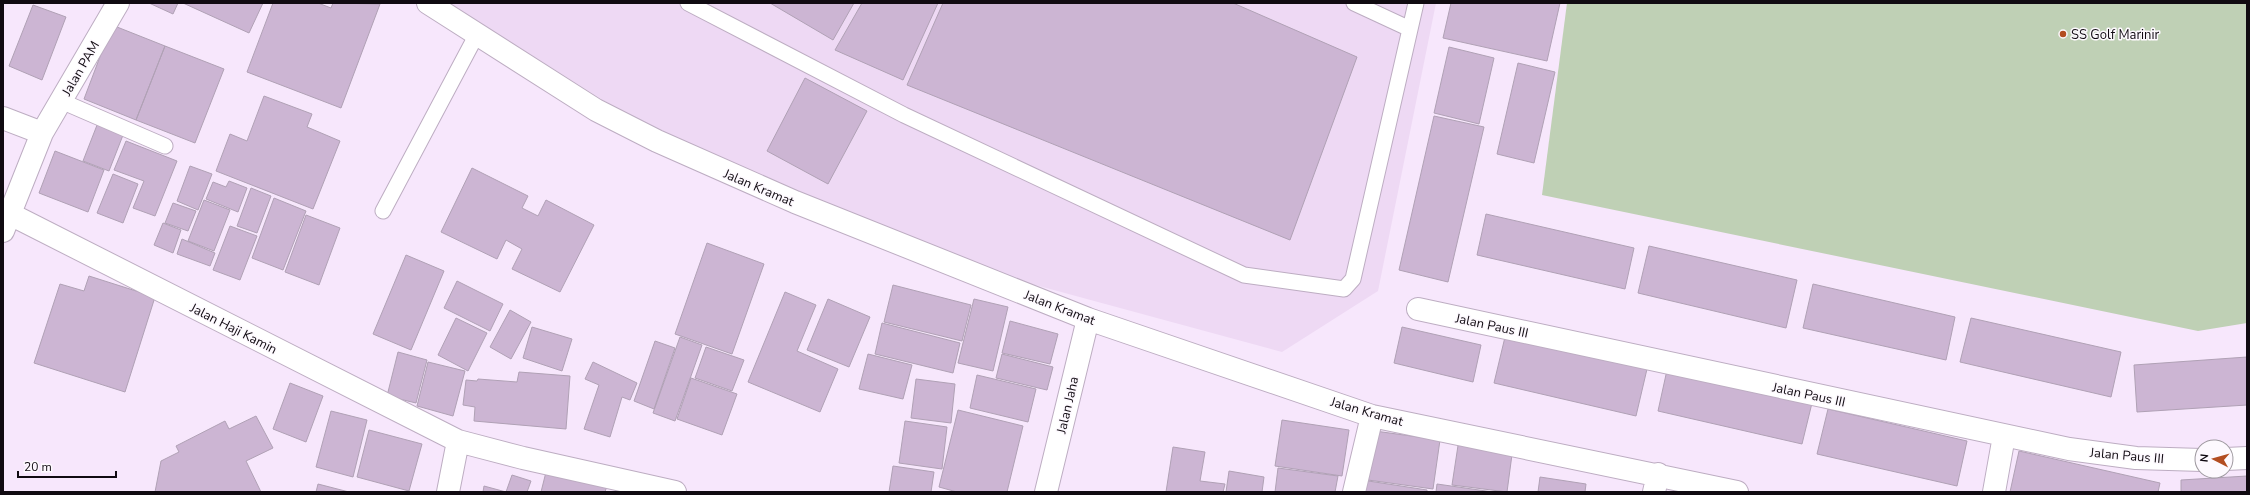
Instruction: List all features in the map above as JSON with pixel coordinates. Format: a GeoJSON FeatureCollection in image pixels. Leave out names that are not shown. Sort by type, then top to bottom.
{"type":"FeatureCollection","features":[{"type":"Feature","properties":{"kind":"street","name":"Jalan PAM"},"geometry":{"type":"LineString","coordinates":[[6,222],[42,133],[118,3]]}},
{"type":"Feature","properties":{"kind":"street","name":"Jalan Kramat"},"geometry":{"type":"LineString","coordinates":[[428,3],[596,110],[657,141],[795,202],[1088,319],[1372,416],[1656,483],[1737,492]]}},
{"type":"Feature","properties":{"kind":"street"},"geometry":{"type":"LineString","coordinates":[[3,118],[42,133]]}},
{"type":"Feature","properties":{"kind":"street","name":"Jalan Haji Kamin"},"geometry":{"type":"LineString","coordinates":[[6,222],[458,441],[523,458],[675,492]]}},
{"type":"Feature","properties":{"kind":"street","name":"Jalan Paus III"},"geometry":{"type":"LineString","coordinates":[[1418,309],[2069,449],[2136,458],[2194,460]]}},
{"type":"Feature","properties":{"kind":"street","name":"Jalan Jaha"},"geometry":{"type":"LineString","coordinates":[[1046,492],[1088,319]]}},
{"type":"Feature","properties":{"kind":"street"},"geometry":{"type":"LineString","coordinates":[[1354,492],[1372,416]]}},
{"type":"Feature","properties":{"kind":"street"},"geometry":{"type":"LineString","coordinates":[[1994,492],[2004,436]]}},
{"type":"Feature","properties":{"kind":"street"},"geometry":{"type":"LineString","coordinates":[[448,492],[458,441]]}},
{"type":"Feature","properties":{"kind":"street"},"geometry":{"type":"LineString","coordinates":[[2234,459],[2247,458]]}},
{"type":"Feature","properties":{"kind":"lane"},"geometry":{"type":"LineString","coordinates":[[688,3],[904,115],[1244,275],[1344,289],[1353,279],[1416,3]]}},
{"type":"Feature","properties":{"kind":"lane"},"geometry":{"type":"LineString","coordinates":[[1354,3],[1410,29]]}},
{"type":"Feature","properties":{"kind":"lane"},"geometry":{"type":"LineString","coordinates":[[383,211],[477,34]]}},
{"type":"Feature","properties":{"kind":"lane"},"geometry":{"type":"LineString","coordinates":[[61,100],[165,146]]}},
{"type":"Feature","properties":{"kind":"shaded area"},"geometry":{"type":"Polygon","coordinates":[[[449,3],[1436,3],[1378,291],[1282,352],[965,266],[698,160],[449,3]]]}},
{"type":"Feature","properties":{"kind":"green space"},"geometry":{"type":"Polygon","coordinates":[[[1567,3],[2247,3],[2247,323],[2198,331],[1542,195],[1567,3]]]}},
{"type":"Feature","properties":{"kind":"building"},"geometry":{"type":"Polygon","coordinates":[[[149,3],[178,3],[173,14],[149,3]]]}},
{"type":"Feature","properties":{"kind":"building"},"geometry":{"type":"Polygon","coordinates":[[[183,3],[263,3],[249,33],[183,3]]]}},
{"type":"Feature","properties":{"kind":"building"},"geometry":{"type":"Polygon","coordinates":[[[273,3],[318,3],[331,8],[333,3],[380,4],[341,108],[247,72],[273,3]]]}},
{"type":"Feature","properties":{"kind":"building"},"geometry":{"type":"Polygon","coordinates":[[[770,3],[854,3],[833,40],[770,3]]]}},
{"type":"Feature","properties":{"kind":"building"},"geometry":{"type":"Polygon","coordinates":[[[862,3],[938,3],[903,80],[835,50],[862,3]]]}},
{"type":"Feature","properties":{"kind":"building"},"geometry":{"type":"Polygon","coordinates":[[[943,3],[1233,3],[1357,57],[1290,240],[907,85],[943,3]]]}},
{"type":"Feature","properties":{"kind":"building"},"geometry":{"type":"Polygon","coordinates":[[[1451,3],[1560,3],[1547,61],[1443,38],[1451,3]]]}},
{"type":"Feature","properties":{"kind":"building"},"geometry":{"type":"Polygon","coordinates":[[[33,5],[66,17],[42,80],[9,66],[33,5]]]}},
{"type":"Feature","properties":{"kind":"building"},"geometry":{"type":"Polygon","coordinates":[[[112,25],[165,46],[136,120],[84,99],[112,25]]]}},
{"type":"Feature","properties":{"kind":"building"},"geometry":{"type":"Polygon","coordinates":[[[165,46],[224,69],[195,143],[136,120],[165,46]]]}},
{"type":"Feature","properties":{"kind":"building"},"geometry":{"type":"Polygon","coordinates":[[[1449,47],[1494,58],[1479,124],[1434,113],[1449,47]]]}},
{"type":"Feature","properties":{"kind":"building"},"geometry":{"type":"Polygon","coordinates":[[[1518,63],[1555,72],[1534,163],[1497,154],[1518,63]]]}},
{"type":"Feature","properties":{"kind":"building"},"geometry":{"type":"Polygon","coordinates":[[[805,78],[867,111],[828,184],[767,151],[805,78]]]}},
{"type":"Feature","properties":{"kind":"building"},"geometry":{"type":"Polygon","coordinates":[[[264,96],[312,114],[307,127],[340,141],[313,209],[216,171],[230,134],[247,141],[264,96]]]}},
{"type":"Feature","properties":{"kind":"building"},"geometry":{"type":"Polygon","coordinates":[[[1434,116],[1484,127],[1448,282],[1399,270],[1434,116]]]}},
{"type":"Feature","properties":{"kind":"building"},"geometry":{"type":"Polygon","coordinates":[[[99,120],[125,130],[109,171],[83,161],[99,120]]]}},
{"type":"Feature","properties":{"kind":"building"},"geometry":{"type":"Polygon","coordinates":[[[126,141],[177,161],[155,216],[133,208],[144,181],[114,170],[126,141]]]}},
{"type":"Feature","properties":{"kind":"building"},"geometry":{"type":"Polygon","coordinates":[[[55,151],[104,170],[88,212],[39,193],[55,151]]]}},
{"type":"Feature","properties":{"kind":"building"},"geometry":{"type":"Polygon","coordinates":[[[190,166],[212,174],[198,210],[177,201],[190,166]]]}},
{"type":"Feature","properties":{"kind":"building"},"geometry":{"type":"Polygon","coordinates":[[[472,168],[528,196],[522,208],[538,216],[546,200],[594,225],[560,292],[512,269],[522,249],[506,240],[497,259],[441,232],[472,168]]]}},
{"type":"Feature","properties":{"kind":"building"},"geometry":{"type":"Polygon","coordinates":[[[113,174],[138,184],[123,223],[97,213],[113,174]]]}},
{"type":"Feature","properties":{"kind":"building"},"geometry":{"type":"Polygon","coordinates":[[[229,181],[247,188],[238,212],[206,199],[213,182],[226,187],[229,181]]]}},
{"type":"Feature","properties":{"kind":"building"},"geometry":{"type":"Polygon","coordinates":[[[251,188],[271,196],[257,233],[237,226],[251,188]]]}},
{"type":"Feature","properties":{"kind":"building"},"geometry":{"type":"Polygon","coordinates":[[[274,198],[306,211],[283,270],[252,258],[274,198]]]}},
{"type":"Feature","properties":{"kind":"building"},"geometry":{"type":"Polygon","coordinates":[[[204,200],[230,210],[214,251],[188,241],[204,200]]]}},
{"type":"Feature","properties":{"kind":"building"},"geometry":{"type":"Polygon","coordinates":[[[173,203],[196,211],[188,231],[165,223],[173,203]]]}},
{"type":"Feature","properties":{"kind":"building"},"geometry":{"type":"Polygon","coordinates":[[[1486,214],[1634,248],[1625,289],[1477,255],[1486,214]]]}},
{"type":"Feature","properties":{"kind":"building"},"geometry":{"type":"Polygon","coordinates":[[[306,215],[340,228],[319,285],[285,272],[306,215]]]}},
{"type":"Feature","properties":{"kind":"building"},"geometry":{"type":"Polygon","coordinates":[[[163,223],[181,230],[173,253],[154,245],[163,223]]]}},
{"type":"Feature","properties":{"kind":"building"},"geometry":{"type":"Polygon","coordinates":[[[230,226],[257,236],[240,280],[213,270],[230,226]]]}},
{"type":"Feature","properties":{"kind":"building"},"geometry":{"type":"Polygon","coordinates":[[[182,239],[215,253],[210,266],[177,254],[182,239]]]}},
{"type":"Feature","properties":{"kind":"building"},"geometry":{"type":"Polygon","coordinates":[[[707,243],[764,264],[732,354],[675,334],[707,243]]]}},
{"type":"Feature","properties":{"kind":"building"},"geometry":{"type":"Polygon","coordinates":[[[1649,246],[1797,280],[1786,328],[1638,293],[1649,246]]]}},
{"type":"Feature","properties":{"kind":"building"},"geometry":{"type":"Polygon","coordinates":[[[406,255],[444,271],[411,350],[373,334],[406,255]]]}},
{"type":"Feature","properties":{"kind":"building"},"geometry":{"type":"Polygon","coordinates":[[[89,276],[155,297],[125,392],[34,363],[60,284],[84,291],[89,276]]]}},
{"type":"Feature","properties":{"kind":"building"},"geometry":{"type":"Polygon","coordinates":[[[457,281],[503,304],[490,331],[444,308],[457,281]]]}},
{"type":"Feature","properties":{"kind":"building"},"geometry":{"type":"Polygon","coordinates":[[[1813,284],[1955,317],[1946,360],[1803,328],[1813,284]]]}},
{"type":"Feature","properties":{"kind":"building"},"geometry":{"type":"Polygon","coordinates":[[[893,285],[971,305],[962,341],[884,322],[893,285]]]}},
{"type":"Feature","properties":{"kind":"building"},"geometry":{"type":"Polygon","coordinates":[[[785,292],[816,305],[797,351],[838,369],[820,412],[748,382],[785,292]]]}},
{"type":"Feature","properties":{"kind":"building"},"geometry":{"type":"Polygon","coordinates":[[[828,299],[870,317],[849,367],[807,350],[828,299]]]}},
{"type":"Feature","properties":{"kind":"building"},"geometry":{"type":"Polygon","coordinates":[[[974,299],[1008,307],[993,371],[958,363],[974,299]]]}},
{"type":"Feature","properties":{"kind":"building"},"geometry":{"type":"Polygon","coordinates":[[[510,310],[531,322],[511,359],[490,347],[510,310]]]}},
{"type":"Feature","properties":{"kind":"building"},"geometry":{"type":"Polygon","coordinates":[[[456,318],[487,333],[468,371],[438,355],[456,318]]]}},
{"type":"Feature","properties":{"kind":"building"},"geometry":{"type":"Polygon","coordinates":[[[1971,318],[2121,352],[2111,397],[1960,362],[1971,318]]]}},
{"type":"Feature","properties":{"kind":"building"},"geometry":{"type":"Polygon","coordinates":[[[1010,321],[1058,334],[1050,364],[1002,353],[1010,321]]]}},
{"type":"Feature","properties":{"kind":"building"},"geometry":{"type":"Polygon","coordinates":[[[882,323],[960,343],[953,373],[875,354],[882,323]]]}},
{"type":"Feature","properties":{"kind":"building"},"geometry":{"type":"Polygon","coordinates":[[[532,327],[572,339],[562,371],[523,358],[532,327]]]}},
{"type":"Feature","properties":{"kind":"building"},"geometry":{"type":"Polygon","coordinates":[[[1402,327],[1481,345],[1473,382],[1394,363],[1402,327]]]}},
{"type":"Feature","properties":{"kind":"building"},"geometry":{"type":"Polygon","coordinates":[[[680,337],[702,345],[675,421],[653,413],[680,337]]]}},
{"type":"Feature","properties":{"kind":"building"},"geometry":{"type":"Polygon","coordinates":[[[1505,337],[1647,369],[1636,416],[1494,383],[1505,337]]]}},
{"type":"Feature","properties":{"kind":"building"},"geometry":{"type":"Polygon","coordinates":[[[655,341],[675,348],[654,409],[634,401],[655,341]]]}},
{"type":"Feature","properties":{"kind":"building"},"geometry":{"type":"Polygon","coordinates":[[[706,347],[744,360],[732,391],[695,378],[706,347]]]}},
{"type":"Feature","properties":{"kind":"building"},"geometry":{"type":"Polygon","coordinates":[[[398,352],[427,360],[416,403],[387,396],[398,352]]]}},
{"type":"Feature","properties":{"kind":"building"},"geometry":{"type":"Polygon","coordinates":[[[868,354],[912,365],[903,399],[859,389],[868,354]]]}},
{"type":"Feature","properties":{"kind":"building"},"geometry":{"type":"Polygon","coordinates":[[[1002,354],[1053,367],[1047,390],[996,378],[1002,354]]]}},
{"type":"Feature","properties":{"kind":"building"},"geometry":{"type":"Polygon","coordinates":[[[2247,357],[2247,405],[2137,412],[2134,365],[2247,357]]]}},
{"type":"Feature","properties":{"kind":"building"},"geometry":{"type":"Polygon","coordinates":[[[428,362],[465,371],[453,416],[417,406],[428,362]]]}},
{"type":"Feature","properties":{"kind":"building"},"geometry":{"type":"Polygon","coordinates":[[[593,362],[637,383],[630,400],[622,397],[610,437],[584,429],[599,385],[585,379],[593,362]]]}},
{"type":"Feature","properties":{"kind":"building"},"geometry":{"type":"Polygon","coordinates":[[[1667,370],[1812,403],[1802,444],[1658,411],[1667,370]]]}},
{"type":"Feature","properties":{"kind":"building"},"geometry":{"type":"Polygon","coordinates":[[[519,372],[570,376],[566,429],[474,421],[475,407],[463,405],[466,380],[477,381],[478,379],[517,382],[519,372]]]}},
{"type":"Feature","properties":{"kind":"building"},"geometry":{"type":"Polygon","coordinates":[[[977,375],[1036,389],[1028,422],[970,408],[977,375]]]}},
{"type":"Feature","properties":{"kind":"building"},"geometry":{"type":"Polygon","coordinates":[[[691,378],[737,394],[722,435],[677,419],[691,378]]]}},
{"type":"Feature","properties":{"kind":"building"},"geometry":{"type":"Polygon","coordinates":[[[916,379],[955,384],[951,423],[911,418],[916,379]]]}},
{"type":"Feature","properties":{"kind":"building"},"geometry":{"type":"Polygon","coordinates":[[[290,383],[323,396],[306,442],[273,429],[290,383]]]}},
{"type":"Feature","properties":{"kind":"building"},"geometry":{"type":"Polygon","coordinates":[[[1828,409],[1967,441],[1957,486],[1817,454],[1828,409]]]}},
{"type":"Feature","properties":{"kind":"building"},"geometry":{"type":"Polygon","coordinates":[[[958,410],[1023,426],[1007,492],[957,492],[939,487],[958,410]]]}},
{"type":"Feature","properties":{"kind":"building"},"geometry":{"type":"Polygon","coordinates":[[[331,411],[367,420],[353,477],[316,467],[331,411]]]}},
{"type":"Feature","properties":{"kind":"building"},"geometry":{"type":"Polygon","coordinates":[[[256,416],[273,448],[246,461],[261,492],[155,492],[161,461],[179,452],[176,446],[225,421],[229,429],[256,416]]]}},
{"type":"Feature","properties":{"kind":"building"},"geometry":{"type":"Polygon","coordinates":[[[1282,420],[1349,430],[1342,476],[1275,466],[1282,420]]]}},
{"type":"Feature","properties":{"kind":"building"},"geometry":{"type":"Polygon","coordinates":[[[905,421],[947,427],[942,469],[899,463],[905,421]]]}},
{"type":"Feature","properties":{"kind":"building"},"geometry":{"type":"Polygon","coordinates":[[[369,430],[422,444],[409,491],[357,477],[369,430]]]}},
{"type":"Feature","properties":{"kind":"building"},"geometry":{"type":"Polygon","coordinates":[[[1375,431],[1440,440],[1433,489],[1368,480],[1375,431]]]}},
{"type":"Feature","properties":{"kind":"building"},"geometry":{"type":"Polygon","coordinates":[[[1459,439],[1513,447],[1507,492],[1452,485],[1459,439]]]}},
{"type":"Feature","properties":{"kind":"building"},"geometry":{"type":"Polygon","coordinates":[[[1173,447],[1205,452],[1200,481],[1225,484],[1223,492],[1166,492],[1173,447]]]}},
{"type":"Feature","properties":{"kind":"building"},"geometry":{"type":"Polygon","coordinates":[[[2019,451],[2160,483],[2158,492],[2010,492],[2019,451]]]}},
{"type":"Feature","properties":{"kind":"building"},"geometry":{"type":"Polygon","coordinates":[[[893,466],[934,472],[931,492],[889,492],[893,466]]]}},
{"type":"Feature","properties":{"kind":"building"},"geometry":{"type":"Polygon","coordinates":[[[1278,468],[1338,476],[1335,492],[1275,492],[1278,468]]]}},
{"type":"Feature","properties":{"kind":"building"},"geometry":{"type":"Polygon","coordinates":[[[1229,471],[1264,477],[1262,492],[1226,492],[1229,471]]]}},
{"type":"Feature","properties":{"kind":"building"},"geometry":{"type":"Polygon","coordinates":[[[546,472],[607,486],[605,492],[541,492],[546,472]]]}},
{"type":"Feature","properties":{"kind":"building"},"geometry":{"type":"Polygon","coordinates":[[[512,475],[531,481],[527,492],[506,492],[512,475]]]}},
{"type":"Feature","properties":{"kind":"building"},"geometry":{"type":"Polygon","coordinates":[[[2247,476],[2247,492],[2181,492],[2181,480],[2234,479],[2234,477],[2247,476]]]}},
{"type":"Feature","properties":{"kind":"building"},"geometry":{"type":"Polygon","coordinates":[[[1540,477],[1586,484],[1585,492],[1538,492],[1540,477]]]}},
{"type":"Feature","properties":{"kind":"building"},"geometry":{"type":"Polygon","coordinates":[[[1362,480],[1427,490],[1427,492],[1361,492],[1362,480]]]}},
{"type":"Feature","properties":{"kind":"building"},"geometry":{"type":"Polygon","coordinates":[[[318,484],[349,492],[316,492],[318,484]]]}},
{"type":"Feature","properties":{"kind":"building"},"geometry":{"type":"Polygon","coordinates":[[[1437,484],[1493,492],[1436,492],[1437,484]]]}},
{"type":"Feature","properties":{"kind":"building"},"geometry":{"type":"Polygon","coordinates":[[[484,486],[506,492],[483,492],[484,486]]]}},
{"type":"Feature","properties":{"kind":"place","name":"SS Golf Marinir"},"geometry":{"type":"Point","coordinates":[2063,34]}}]}
